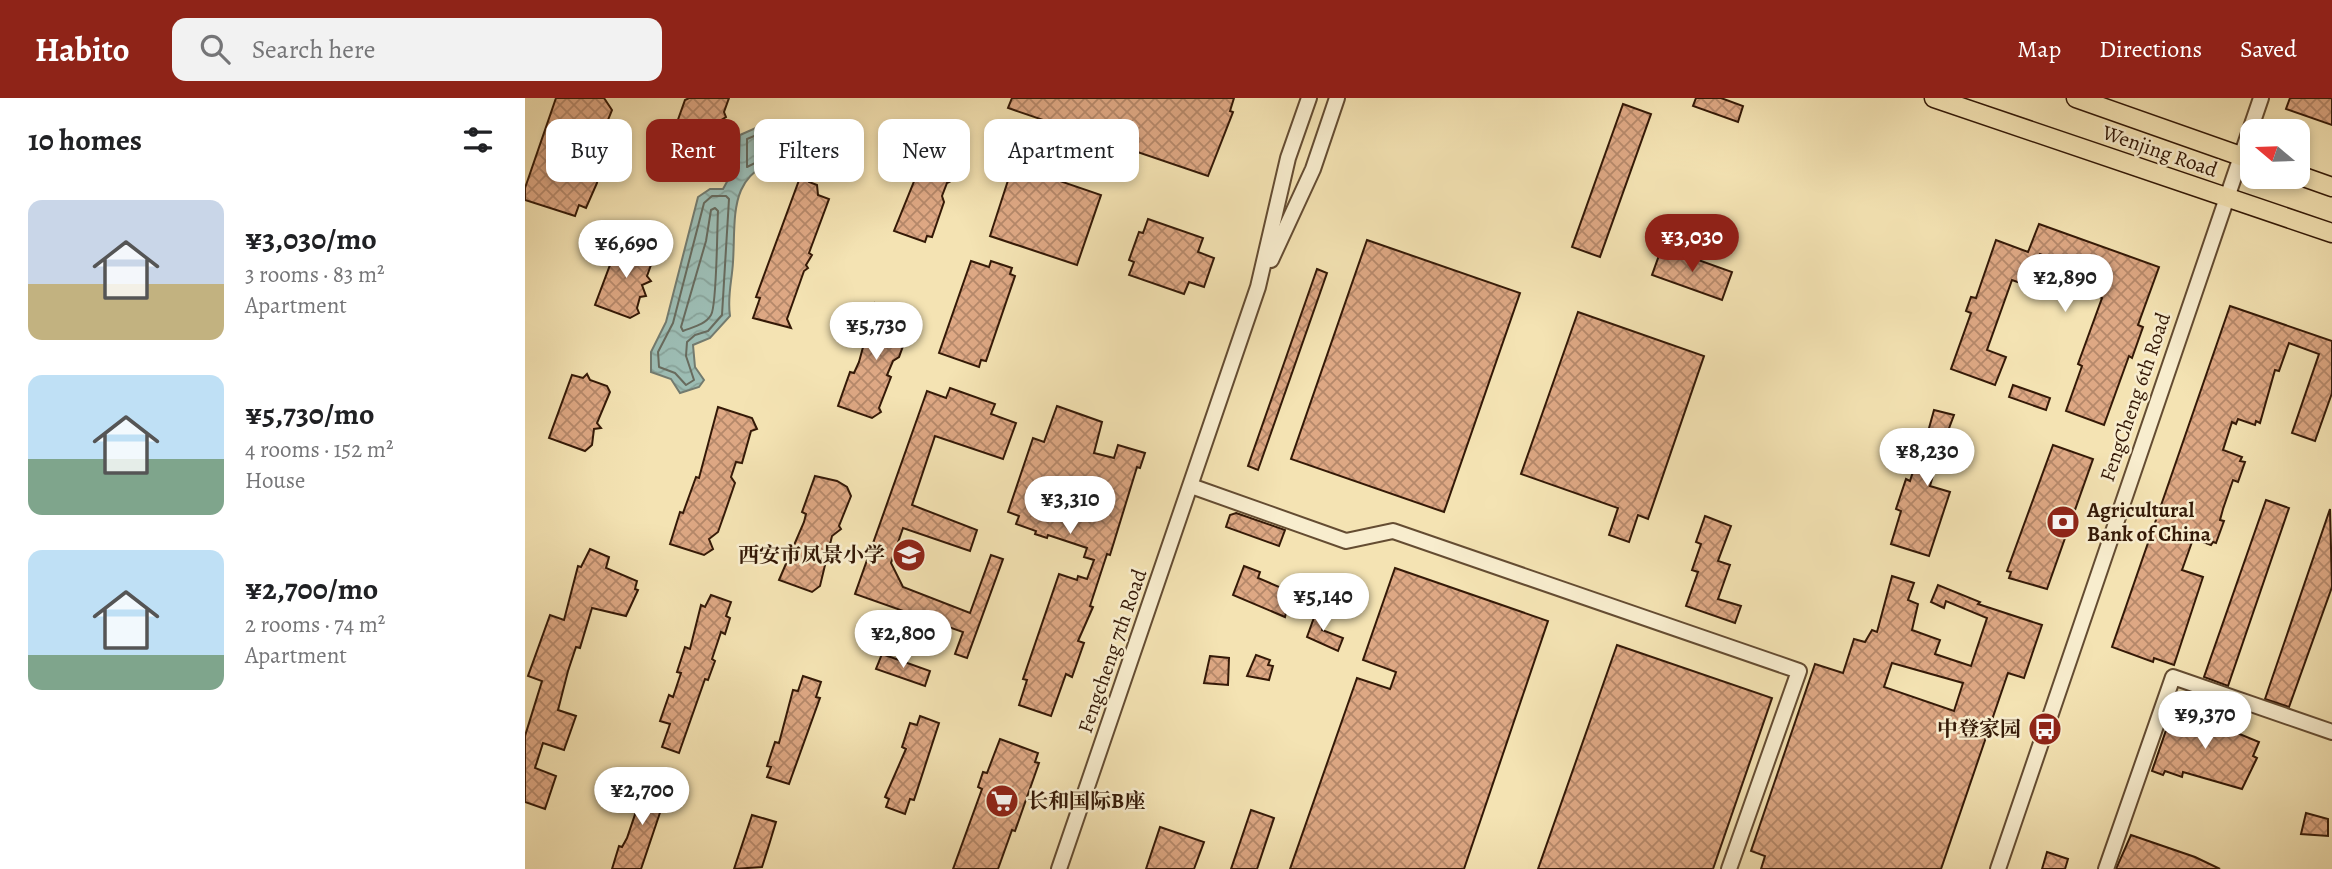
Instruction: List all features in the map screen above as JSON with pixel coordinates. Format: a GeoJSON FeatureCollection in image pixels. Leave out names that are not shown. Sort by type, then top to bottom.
{"type":"FeatureCollection","features":[{"type":"Feature","properties":{"kind":"main road","name":"Wenjing Road"},"geometry":{"type":"LineString","coordinates":[[1934,98],[2332,233]]}},
{"type":"Feature","properties":{"kind":"main road","name":"Wenjing Road"},"geometry":{"type":"LineString","coordinates":[[2076,98],[2240,156]]}},
{"type":"Feature","properties":{"kind":"main road"},"geometry":{"type":"LineString","coordinates":[[2310,179],[2332,187]]}},
{"type":"Feature","properties":{"kind":"street","name":"Fengcheng 7th Road"},"geometry":{"type":"LineString","coordinates":[[1059,869],[1258,286],[1288,158],[1309,98]]}},
{"type":"Feature","properties":{"kind":"street","name":"Fengcheng 7th Road"},"geometry":{"type":"LineString","coordinates":[[1258,286],[1313,169],[1337,98]]}},
{"type":"Feature","properties":{"kind":"street","name":"FengCheng 6th Road"},"geometry":{"type":"LineString","coordinates":[[2256,119],[2261,98]]}},
{"type":"Feature","properties":{"kind":"street","name":"FengCheng 6th Road"},"geometry":{"type":"LineString","coordinates":[[1998,869],[2225,197],[2240,169]]}},
{"type":"Feature","properties":{"kind":"street"},"geometry":{"type":"LineString","coordinates":[[1191,486],[1346,541],[1393,531],[1798,671],[1730,869]]}},
{"type":"Feature","properties":{"kind":"street"},"geometry":{"type":"LineString","coordinates":[[2106,869],[2173,677],[2332,732]]}},
{"type":"Feature","properties":{"kind":"water"},"geometry":{"type":"Polygon","coordinates":[[[754,129],[754,173],[743,185],[735,213],[730,316],[710,338],[693,345],[695,367],[704,380],[699,387],[680,393],[671,379],[651,372],[651,352],[666,322],[698,197],[710,189],[723,189],[727,182],[740,182],[740,135],[754,129]]]}},
{"type":"Feature","properties":{"kind":"building"},"geometry":{"type":"Polygon","coordinates":[[[556,98],[604,98],[612,110],[608,119],[549,119],[556,98]]]}},
{"type":"Feature","properties":{"kind":"building"},"geometry":{"type":"Polygon","coordinates":[[[729,98],[724,112],[726,117],[678,119],[685,100],[729,98]]]}},
{"type":"Feature","properties":{"kind":"building"},"geometry":{"type":"Polygon","coordinates":[[[1012,98],[1234,98],[1230,111],[1233,112],[1208,176],[1139,153],[1139,119],[1040,119],[1008,108],[1012,98]]]}},
{"type":"Feature","properties":{"kind":"building"},"geometry":{"type":"Polygon","coordinates":[[[1696,98],[1721,98],[1743,106],[1738,122],[1693,106],[1696,98]]]}},
{"type":"Feature","properties":{"kind":"building"},"geometry":{"type":"Polygon","coordinates":[[[2290,98],[2332,98],[2332,125],[2286,109],[2290,98]]]}},
{"type":"Feature","properties":{"kind":"building"},"geometry":{"type":"Polygon","coordinates":[[[1623,104],[1651,114],[1600,257],[1572,247],[1623,104]]]}},
{"type":"Feature","properties":{"kind":"building"},"geometry":{"type":"Polygon","coordinates":[[[546,127],[546,182],[597,182],[586,208],[579,205],[575,216],[525,200],[525,188],[546,127]]]}},
{"type":"Feature","properties":{"kind":"building"},"geometry":{"type":"Polygon","coordinates":[[[798,182],[817,185],[818,195],[829,199],[809,253],[812,255],[806,265],[808,268],[804,271],[787,319],[791,328],[753,318],[760,298],[756,297],[798,182]]]}},
{"type":"Feature","properties":{"kind":"building"},"geometry":{"type":"Polygon","coordinates":[[[914,182],[949,182],[942,196],[944,202],[932,237],[927,236],[925,242],[894,231],[914,182]]]}},
{"type":"Feature","properties":{"kind":"building"},"geometry":{"type":"Polygon","coordinates":[[[1007,182],[1063,182],[1101,195],[1077,265],[990,236],[1007,182]]]}},
{"type":"Feature","properties":{"kind":"building"},"geometry":{"type":"Polygon","coordinates":[[[1148,219],[1203,238],[1198,252],[1214,258],[1204,287],[1189,282],[1184,294],[1129,275],[1134,262],[1129,260],[1139,232],[1143,233],[1148,219]]]}},
{"type":"Feature","properties":{"kind":"building"},"geometry":{"type":"Polygon","coordinates":[[[2039,224],[2159,267],[2138,325],[2143,327],[2132,358],[2129,356],[2104,425],[2066,411],[2082,366],[2078,364],[2102,298],[2095,295],[2099,284],[2063,271],[2066,264],[2040,254],[2029,286],[2012,280],[1987,350],[2006,357],[1995,385],[1951,369],[1971,313],[1966,311],[1971,297],[1976,298],[1996,240],[2028,252],[2039,224]]]}},
{"type":"Feature","properties":{"kind":"building"},"geometry":{"type":"Polygon","coordinates":[[[1367,240],[1520,293],[1444,512],[1291,459],[1367,240]]]}},
{"type":"Feature","properties":{"kind":"building"},"geometry":{"type":"Polygon","coordinates":[[[619,241],[652,253],[658,262],[651,265],[647,276],[651,281],[642,285],[646,296],[640,297],[637,308],[639,313],[630,318],[595,305],[619,241]]]}},
{"type":"Feature","properties":{"kind":"building"},"geometry":{"type":"Polygon","coordinates":[[[1662,247],[1732,272],[1722,300],[1652,275],[1662,247]]]}},
{"type":"Feature","properties":{"kind":"building"},"geometry":{"type":"Polygon","coordinates":[[[971,261],[989,267],[991,261],[1012,268],[1010,274],[1015,276],[986,361],[981,360],[979,367],[939,353],[971,261]]]}},
{"type":"Feature","properties":{"kind":"building"},"geometry":{"type":"Polygon","coordinates":[[[1317,269],[1327,273],[1258,470],[1248,466],[1317,269]]]}},
{"type":"Feature","properties":{"kind":"building"},"geometry":{"type":"Polygon","coordinates":[[[875,303],[906,314],[911,324],[899,357],[893,361],[887,375],[891,377],[879,408],[881,412],[872,418],[838,406],[850,372],[854,373],[859,362],[875,303]]]}},
{"type":"Feature","properties":{"kind":"building"},"geometry":{"type":"Polygon","coordinates":[[[2230,306],[2332,341],[2332,393],[2315,441],[2292,433],[2319,354],[2289,343],[2279,371],[2275,370],[2260,423],[2256,421],[2255,425],[2238,419],[2236,424],[2232,422],[2223,450],[2242,457],[2240,461],[2245,462],[2238,482],[2233,480],[2220,520],[2224,521],[2216,543],[2211,545],[2195,539],[2182,570],[2203,577],[2174,665],[2154,658],[2153,662],[2112,647],[2230,306]]]}},
{"type":"Feature","properties":{"kind":"building"},"geometry":{"type":"Polygon","coordinates":[[[1578,312],[1704,356],[1648,519],[1638,515],[1629,542],[1609,535],[1618,508],[1521,474],[1578,312]]]}},
{"type":"Feature","properties":{"kind":"building"},"geometry":{"type":"Polygon","coordinates":[[[587,374],[590,380],[607,386],[610,392],[597,423],[601,428],[594,429],[592,445],[585,451],[549,438],[572,375],[583,378],[587,374]]]}},
{"type":"Feature","properties":{"kind":"building"},"geometry":{"type":"Polygon","coordinates":[[[2013,385],[2050,398],[2046,410],[2009,397],[2013,385]]]}},
{"type":"Feature","properties":{"kind":"building"},"geometry":{"type":"Polygon","coordinates":[[[950,388],[995,404],[991,414],[1016,423],[1003,459],[935,436],[912,505],[977,530],[970,551],[903,528],[891,563],[903,587],[970,613],[991,555],[1003,559],[967,658],[955,654],[963,632],[855,594],[927,391],[946,398],[950,388]]]}},
{"type":"Feature","properties":{"kind":"building"},"geometry":{"type":"Polygon","coordinates":[[[1057,406],[1102,422],[1094,453],[1114,458],[1118,445],[1145,453],[1140,468],[1137,467],[1110,555],[1107,554],[1090,606],[1093,607],[1078,641],[1084,643],[1072,677],[1066,674],[1051,716],[1019,705],[1027,680],[1023,679],[1059,574],[1077,580],[1078,576],[1087,579],[1094,560],[1084,557],[1087,548],[1048,535],[1047,538],[1035,534],[1036,531],[1016,524],[1019,516],[1008,512],[1033,438],[1044,442],[1057,406]]]}},
{"type":"Feature","properties":{"kind":"building"},"geometry":{"type":"Polygon","coordinates":[[[718,407],[752,418],[757,429],[751,431],[742,463],[736,462],[731,477],[735,483],[724,515],[718,532],[709,539],[713,549],[704,555],[670,544],[680,512],[683,513],[696,477],[699,478],[718,407]]]}},
{"type":"Feature","properties":{"kind":"building"},"geometry":{"type":"Polygon","coordinates":[[[1934,410],[1954,415],[1948,431],[1966,437],[1957,465],[1938,458],[1930,486],[1950,492],[1929,556],[1891,544],[1901,511],[1896,509],[1906,479],[1910,481],[1920,449],[1923,450],[1934,410]]]}},
{"type":"Feature","properties":{"kind":"building"},"geometry":{"type":"Polygon","coordinates":[[[2053,445],[2093,459],[2047,589],[2009,578],[2011,572],[2007,571],[2053,445]]]}},
{"type":"Feature","properties":{"kind":"building"},"geometry":{"type":"Polygon","coordinates":[[[815,476],[837,481],[847,487],[851,496],[839,526],[841,529],[832,536],[820,586],[812,592],[779,580],[804,522],[806,514],[802,512],[815,476]]]}},
{"type":"Feature","properties":{"kind":"building"},"geometry":{"type":"Polygon","coordinates":[[[2266,500],[2289,508],[2228,686],[2204,677],[2266,500]]]}},
{"type":"Feature","properties":{"kind":"building"},"geometry":{"type":"Polygon","coordinates":[[[2330,509],[2332,587],[2289,707],[2265,699],[2330,509]]]}},
{"type":"Feature","properties":{"kind":"building"},"geometry":{"type":"Polygon","coordinates":[[[1236,513],[1285,530],[1279,546],[1226,527],[1230,515],[1236,513]]]}},
{"type":"Feature","properties":{"kind":"building"},"geometry":{"type":"Polygon","coordinates":[[[1705,516],[1731,526],[1718,561],[1730,565],[1718,599],[1741,606],[1735,623],[1686,606],[1698,572],[1692,570],[1701,544],[1696,542],[1705,516]]]}},
{"type":"Feature","properties":{"kind":"building"},"geometry":{"type":"Polygon","coordinates":[[[590,549],[609,557],[606,568],[637,581],[635,589],[638,590],[626,616],[592,608],[580,648],[576,647],[568,671],[558,710],[576,716],[564,750],[543,743],[535,768],[556,776],[545,809],[525,802],[525,736],[542,681],[528,676],[550,615],[564,620],[578,566],[581,567],[590,549]]]}},
{"type":"Feature","properties":{"kind":"building"},"geometry":{"type":"Polygon","coordinates":[[[1244,566],[1260,572],[1258,578],[1291,592],[1285,617],[1233,595],[1244,566]]]}},
{"type":"Feature","properties":{"kind":"building"},"geometry":{"type":"Polygon","coordinates":[[[1395,568],[1548,621],[1464,869],[1290,869],[1357,678],[1390,689],[1396,672],[1363,660],[1395,568]]]}},
{"type":"Feature","properties":{"kind":"building"},"geometry":{"type":"Polygon","coordinates":[[[1892,576],[1914,583],[1908,600],[1918,604],[1912,630],[1940,640],[1935,654],[1971,666],[1987,618],[1946,601],[1944,608],[1931,602],[1938,585],[1980,602],[1978,604],[2042,625],[2024,678],[2008,673],[1941,869],[1761,869],[1765,856],[1751,851],[1815,664],[1843,673],[1854,639],[1865,642],[1872,630],[1877,632],[1892,576]],[[1892,663],[1884,687],[1954,711],[1963,683],[1892,663]]]}},
{"type":"Feature","properties":{"kind":"building"},"geometry":{"type":"Polygon","coordinates":[[[711,595],[731,602],[726,616],[730,618],[725,634],[721,632],[712,659],[715,661],[708,680],[705,679],[679,753],[662,747],[670,724],[660,721],[669,695],[673,697],[681,673],[677,672],[685,647],[690,649],[701,605],[705,607],[711,595]]]}},
{"type":"Feature","properties":{"kind":"building"},"geometry":{"type":"Polygon","coordinates":[[[1316,612],[1327,616],[1322,630],[1343,638],[1338,651],[1307,637],[1316,612]]]}},
{"type":"Feature","properties":{"kind":"building"},"geometry":{"type":"Polygon","coordinates":[[[1617,645],[1772,698],[1713,869],[1538,869],[1617,645]]]}},
{"type":"Feature","properties":{"kind":"building"},"geometry":{"type":"Polygon","coordinates":[[[882,654],[930,671],[925,686],[876,669],[882,654]]]}},
{"type":"Feature","properties":{"kind":"building"},"geometry":{"type":"Polygon","coordinates":[[[1256,655],[1270,660],[1268,665],[1273,666],[1269,680],[1247,676],[1256,655]]]}},
{"type":"Feature","properties":{"kind":"building"},"geometry":{"type":"Polygon","coordinates":[[[1210,656],[1229,658],[1228,685],[1204,683],[1210,656]]]}},
{"type":"Feature","properties":{"kind":"building"},"geometry":{"type":"Polygon","coordinates":[[[803,676],[821,682],[816,697],[820,698],[789,784],[767,777],[771,767],[767,766],[775,742],[779,743],[793,690],[798,691],[803,676]]]}},
{"type":"Feature","properties":{"kind":"building"},"geometry":{"type":"Polygon","coordinates":[[[2174,707],[2259,742],[2253,756],[2257,758],[2242,789],[2183,772],[2182,777],[2165,771],[2163,775],[2152,771],[2174,707]]]}},
{"type":"Feature","properties":{"kind":"building"},"geometry":{"type":"Polygon","coordinates":[[[920,716],[939,723],[914,800],[910,799],[905,814],[886,807],[889,799],[885,797],[906,749],[902,747],[910,723],[917,725],[920,716]]]}},
{"type":"Feature","properties":{"kind":"building","name":"长和国际B座"},"geometry":{"type":"Polygon","coordinates":[[[1000,739],[1038,753],[1035,762],[1039,763],[1015,831],[1012,830],[998,869],[953,869],[982,789],[978,787],[983,772],[987,773],[1000,739]]]}},
{"type":"Feature","properties":{"kind":"building"},"geometry":{"type":"Polygon","coordinates":[[[647,779],[669,786],[641,869],[612,869],[619,846],[622,847],[627,838],[647,779]]]}},
{"type":"Feature","properties":{"kind":"building"},"geometry":{"type":"Polygon","coordinates":[[[1251,810],[1274,818],[1257,869],[1231,869],[1251,810]]]}},
{"type":"Feature","properties":{"kind":"building"},"geometry":{"type":"Polygon","coordinates":[[[2306,813],[2328,819],[2328,836],[2301,834],[2306,813]]]}},
{"type":"Feature","properties":{"kind":"building"},"geometry":{"type":"Polygon","coordinates":[[[752,815],[776,822],[762,867],[734,869],[752,815]]]}},
{"type":"Feature","properties":{"kind":"building"},"geometry":{"type":"Polygon","coordinates":[[[1160,827],[1204,842],[1194,869],[1146,869],[1160,827]]]}},
{"type":"Feature","properties":{"kind":"building"},"geometry":{"type":"Polygon","coordinates":[[[2131,835],[2195,857],[2220,869],[2116,869],[2131,835]]]}},
{"type":"Feature","properties":{"kind":"building"},"geometry":{"type":"Polygon","coordinates":[[[2047,852],[2068,859],[2065,869],[2042,869],[2047,852]]]}},
{"type":"Feature","properties":{"kind":"place","name":"Agricultural Bank of China"},"geometry":{"type":"Point","coordinates":[2063,522]}},
{"type":"Feature","properties":{"kind":"place","name":"西安市凤景小学"},"geometry":{"type":"Point","coordinates":[909,555]}},
{"type":"Feature","properties":{"kind":"place","name":"中登家园"},"geometry":{"type":"Point","coordinates":[2045,729]}},
{"type":"Feature","properties":{"kind":"place","name":"长和国际B座"},"geometry":{"type":"Point","coordinates":[1002,801]}}]}
